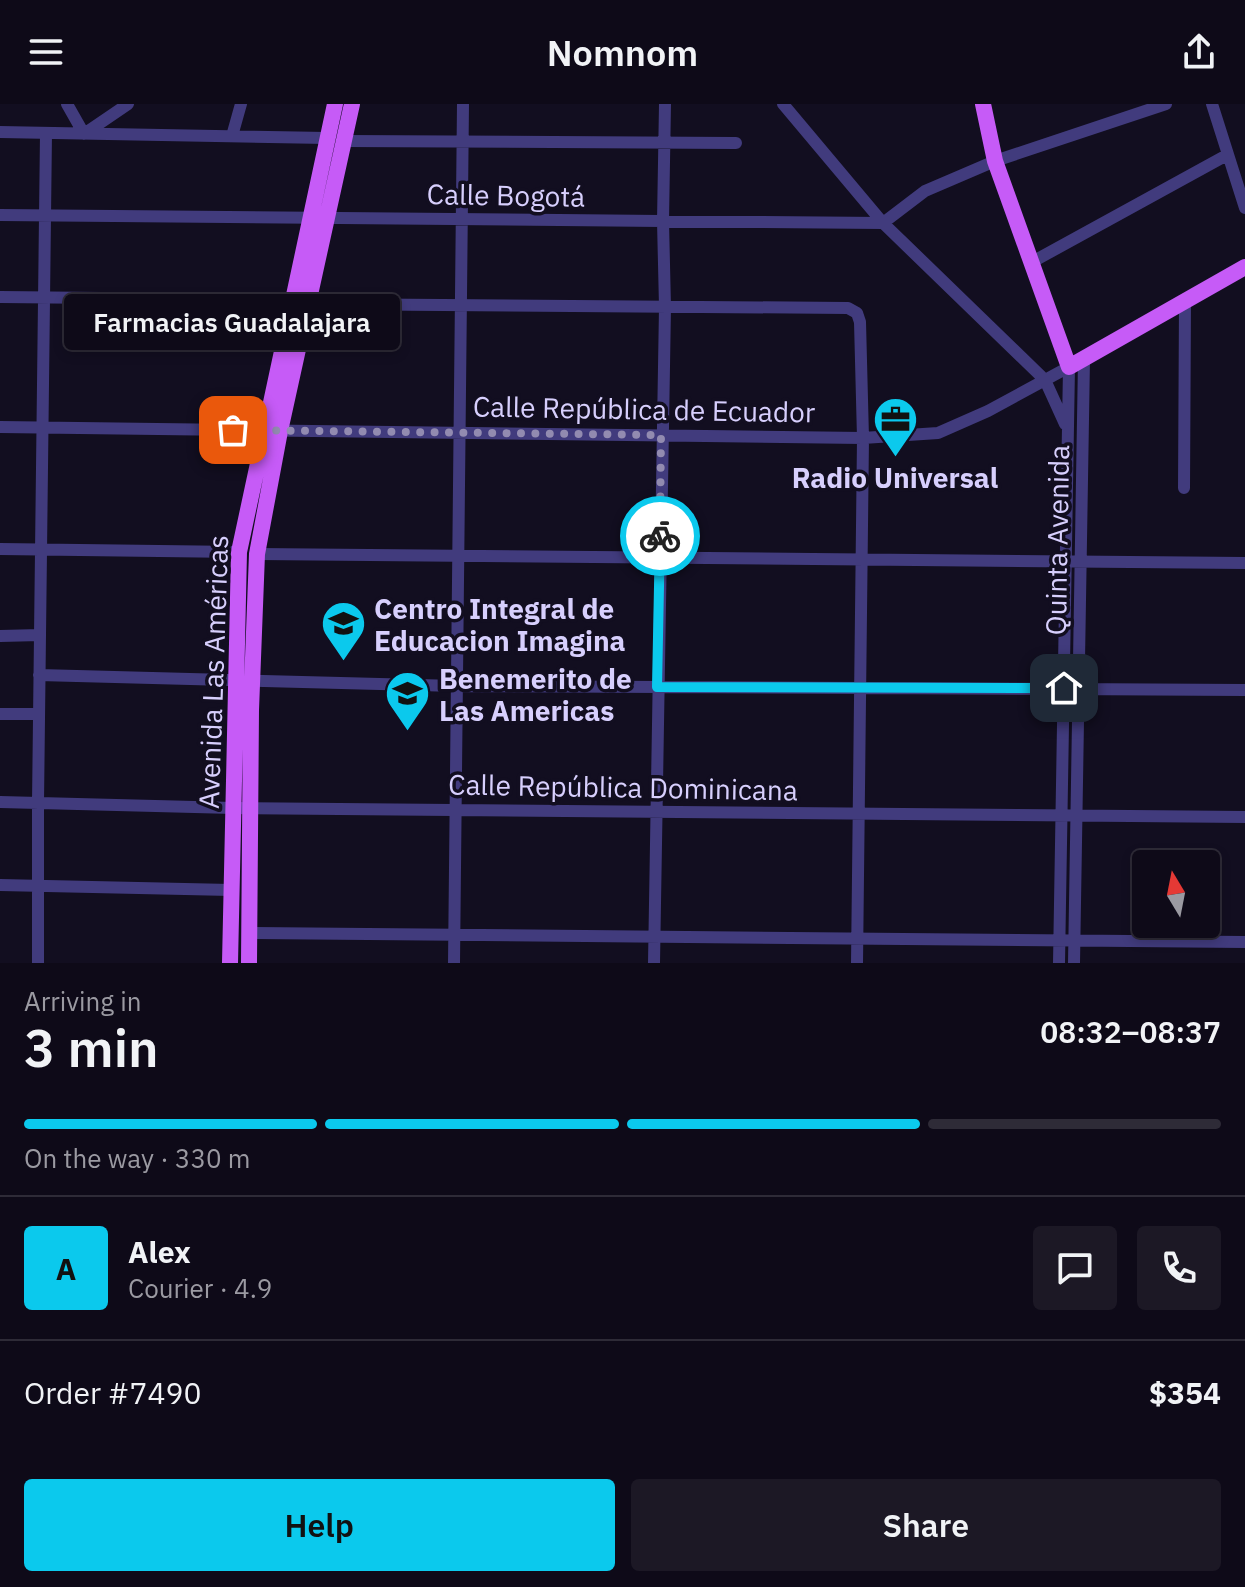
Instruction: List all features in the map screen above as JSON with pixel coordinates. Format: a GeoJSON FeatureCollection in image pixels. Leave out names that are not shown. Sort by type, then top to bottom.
{"type":"FeatureCollection","features":[{"type":"Feature","properties":{"kind":"main road","name":"Avenida Las Américas"},"geometry":{"type":"LineString","coordinates":[[249,963],[241,808],[243,679],[239,552],[273,431],[320,218],[336,139],[335,104]]}},
{"type":"Feature","properties":{"kind":"main road","name":"Avenida Las Américas"},"geometry":{"type":"LineString","coordinates":[[336,139],[352,104]]}},
{"type":"Feature","properties":{"kind":"main road"},"geometry":{"type":"LineString","coordinates":[[983,104],[995,161],[1069,367]]}},
{"type":"Feature","properties":{"kind":"main road","name":"Calle República de Ecuador"},"geometry":{"type":"LineString","coordinates":[[1069,367],[1245,267]]}},
{"type":"Feature","properties":{"kind":"main road","name":"Avenida Las Américas"},"geometry":{"type":"LineString","coordinates":[[243,679],[273,431]]}},
{"type":"Feature","properties":{"kind":"main road","name":"Avenida Las Américas"},"geometry":{"type":"LineString","coordinates":[[230,963],[231,890],[241,808]]}},
{"type":"Feature","properties":{"kind":"street"},"geometry":{"type":"LineString","coordinates":[[67,104],[84,134]]}},
{"type":"Feature","properties":{"kind":"street"},"geometry":{"type":"LineString","coordinates":[[84,134],[128,104]]}},
{"type":"Feature","properties":{"kind":"street"},"geometry":{"type":"LineString","coordinates":[[232,136],[241,104]]}},
{"type":"Feature","properties":{"kind":"street"},"geometry":{"type":"LineString","coordinates":[[454,963],[463,104]]}},
{"type":"Feature","properties":{"kind":"street"},"geometry":{"type":"LineString","coordinates":[[654,963],[665,307],[665,104]]}},
{"type":"Feature","properties":{"kind":"street"},"geometry":{"type":"LineString","coordinates":[[783,104],[883,223],[1045,380],[1068,429]]}},
{"type":"Feature","properties":{"kind":"street"},"geometry":{"type":"LineString","coordinates":[[883,223],[925,191],[995,161],[1166,104]]}},
{"type":"Feature","properties":{"kind":"street"},"geometry":{"type":"LineString","coordinates":[[1212,104],[1245,208]]}},
{"type":"Feature","properties":{"kind":"street"},"geometry":{"type":"LineString","coordinates":[[0,132],[462,142],[736,143]]}},
{"type":"Feature","properties":{"kind":"street"},"geometry":{"type":"LineString","coordinates":[[38,963],[46,133]]}},
{"type":"Feature","properties":{"kind":"street"},"geometry":{"type":"LineString","coordinates":[[1032,262],[1227,155]]}},
{"type":"Feature","properties":{"kind":"street","name":"Calle Bogotá"},"geometry":{"type":"LineString","coordinates":[[0,215],[883,223]]}},
{"type":"Feature","properties":{"kind":"street"},"geometry":{"type":"LineString","coordinates":[[0,297],[848,308],[857,313],[860,322],[863,438],[857,963]]}},
{"type":"Feature","properties":{"kind":"street"},"geometry":{"type":"LineString","coordinates":[[1184,488],[1185,301]]}},
{"type":"Feature","properties":{"kind":"street","name":"Quinta Avenida"},"geometry":{"type":"LineString","coordinates":[[1074,963],[1084,359]]}},
{"type":"Feature","properties":{"kind":"street","name":"Calle República de Ecuador"},"geometry":{"type":"LineString","coordinates":[[0,427],[863,438],[938,433],[988,411],[1069,367]]}},
{"type":"Feature","properties":{"kind":"street","name":"Quinta Avenida"},"geometry":{"type":"LineString","coordinates":[[1059,963],[1069,367]]}},
{"type":"Feature","properties":{"kind":"street"},"geometry":{"type":"LineString","coordinates":[[0,549],[239,552]]}},
{"type":"Feature","properties":{"kind":"street"},"geometry":{"type":"LineString","coordinates":[[257,554],[1245,563]]}},
{"type":"Feature","properties":{"kind":"street"},"geometry":{"type":"LineString","coordinates":[[0,636],[40,635]]}},
{"type":"Feature","properties":{"kind":"street"},"geometry":{"type":"LineString","coordinates":[[39,675],[457,686],[1245,690]]}},
{"type":"Feature","properties":{"kind":"street"},"geometry":{"type":"LineString","coordinates":[[0,714],[39,714]]}},
{"type":"Feature","properties":{"kind":"street","name":"Calle República Dominicana"},"geometry":{"type":"LineString","coordinates":[[0,802],[241,808],[1245,817]]}},
{"type":"Feature","properties":{"kind":"street"},"geometry":{"type":"LineString","coordinates":[[0,885],[231,890]]}},
{"type":"Feature","properties":{"kind":"street"},"geometry":{"type":"LineString","coordinates":[[249,933],[1245,942]]}},
{"type":"Feature","properties":{"kind":"way so far"},"geometry":{"type":"LineString","coordinates":[[233,430],[661,435],[660,536]]}},
{"type":"Feature","properties":{"kind":"place","name":"Farmacias Guadalajara"},"geometry":{"type":"Point","coordinates":[233,430]}},
{"type":"Feature","properties":{"kind":"place","name":"Radio Universal"},"geometry":{"type":"Point","coordinates":[895,459]}},
{"type":"Feature","properties":{"kind":"place","name":"Centro Integral de Educacion Imagina"},"geometry":{"type":"Point","coordinates":[343,663]}},
{"type":"Feature","properties":{"kind":"place","name":"Benemerito de Las Americas"},"geometry":{"type":"Point","coordinates":[408,733]}},
{"type":"Feature","properties":{"kind":"route"},"geometry":{"type":"LineString","coordinates":[[660,536],[657,687],[1064,688]]}}]}
